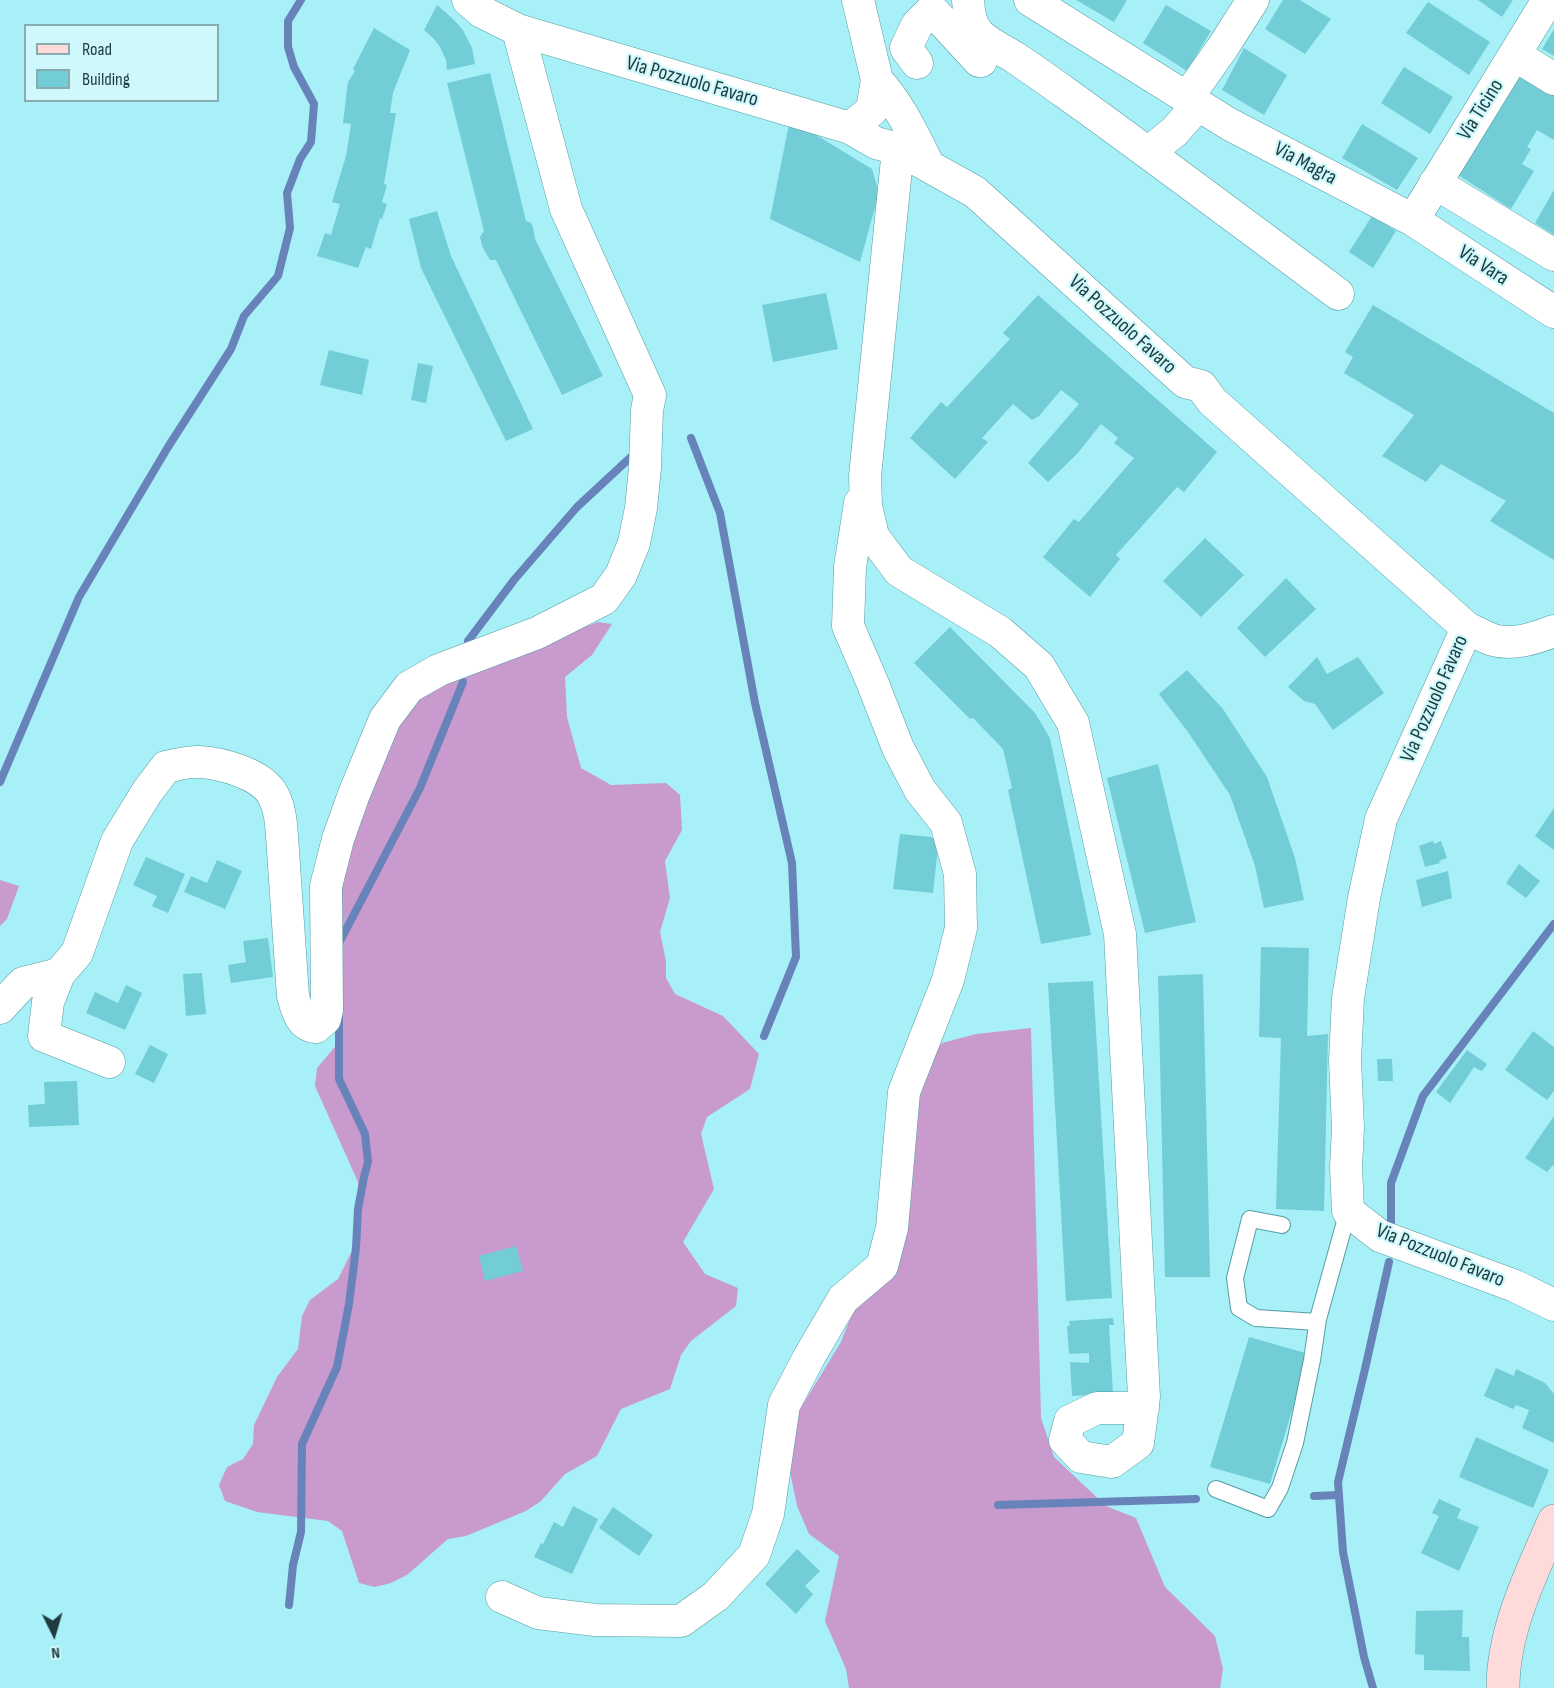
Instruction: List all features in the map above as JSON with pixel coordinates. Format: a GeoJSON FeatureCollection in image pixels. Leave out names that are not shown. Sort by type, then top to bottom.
{"type":"FeatureCollection","features":[{"type":"Feature","properties":{"kind":"main road"},"geometry":{"type":"LineString","coordinates":[[1503,1688],[1508,1642],[1534,1567],[1554,1521]]}},
{"type":"Feature","properties":{"kind":"street","name":"Via Pozzuolo Favaro"},"geometry":{"type":"LineString","coordinates":[[468,0],[482,12],[518,30],[850,128],[876,143],[898,149],[975,192],[1185,382],[1201,386],[1212,401],[1467,628],[1381,819],[1364,898],[1348,998],[1345,1060],[1348,1211],[1380,1236],[1515,1286],[1554,1305]]}},
{"type":"Feature","properties":{"kind":"street"},"geometry":{"type":"LineString","coordinates":[[850,128],[872,110],[877,80],[858,0]]}},
{"type":"Feature","properties":{"kind":"street"},"geometry":{"type":"LineString","coordinates":[[968,0],[969,14],[974,28],[981,36],[1148,153],[1338,294]]}},
{"type":"Feature","properties":{"kind":"street","name":"Via Magra"},"geometry":{"type":"LineString","coordinates":[[1030,0],[1230,124],[1413,220]]}},
{"type":"Feature","properties":{"kind":"street"},"geometry":{"type":"LineString","coordinates":[[1148,153],[1174,132],[1253,0]]}},
{"type":"Feature","properties":{"kind":"street","name":"Via Ticino"},"geometry":{"type":"LineString","coordinates":[[1413,220],[1548,0]]}},
{"type":"Feature","properties":{"kind":"street"},"geometry":{"type":"LineString","coordinates":[[916,63],[906,48],[917,25],[932,10],[979,62],[1014,57]]}},
{"type":"Feature","properties":{"kind":"street"},"geometry":{"type":"LineString","coordinates":[[109,1062],[44,1036],[48,1002],[59,974],[77,953],[117,841],[147,792],[166,767],[197,761],[229,768],[259,779],[273,793],[280,812],[293,996],[302,1021],[311,1027],[316,1027],[325,1019],[327,1010],[326,886],[338,839],[385,719],[409,687],[439,670],[537,633],[604,598],[621,575],[634,543],[641,507],[650,395],[566,209],[518,30]]}},
{"type":"Feature","properties":{"kind":"street"},"geometry":{"type":"LineString","coordinates":[[1515,55],[1554,79]]}},
{"type":"Feature","properties":{"kind":"street"},"geometry":{"type":"LineString","coordinates":[[877,80],[889,93],[929,166]]}},
{"type":"Feature","properties":{"kind":"street"},"geometry":{"type":"LineString","coordinates":[[502,1597],[538,1613],[595,1620],[681,1621],[716,1596],[753,1555],[768,1514],[784,1405],[843,1299],[882,1266],[892,1228],[904,1092],[948,980],[961,928],[960,873],[946,823],[920,790],[898,748],[848,626],[850,567],[865,476],[898,149]]}},
{"type":"Feature","properties":{"kind":"street"},"geometry":{"type":"LineString","coordinates":[[1436,183],[1554,255]]}},
{"type":"Feature","properties":{"kind":"street","name":"Via Vara"},"geometry":{"type":"LineString","coordinates":[[1413,220],[1554,312]]}},
{"type":"Feature","properties":{"kind":"street"},"geometry":{"type":"LineString","coordinates":[[865,476],[866,506],[873,536],[899,571],[1000,632],[1039,666],[1073,723],[1120,934],[1143,1408]]}},
{"type":"Feature","properties":{"kind":"street"},"geometry":{"type":"LineString","coordinates":[[1467,628],[1495,641],[1514,642],[1533,639],[1554,631]]}},
{"type":"Feature","properties":{"kind":"street"},"geometry":{"type":"LineString","coordinates":[[0,1008],[22,983],[59,974]]}},
{"type":"Feature","properties":{"kind":"lane"},"geometry":{"type":"LineString","coordinates":[[1216,1490],[1268,1509],[1280,1488],[1295,1443],[1312,1360],[1317,1322],[1348,1211]]}},
{"type":"Feature","properties":{"kind":"lane"},"geometry":{"type":"LineString","coordinates":[[1282,1225],[1250,1219],[1235,1278],[1239,1308],[1256,1318],[1317,1322]]}},
{"type":"Feature","properties":{"kind":"shaded area"},"geometry":{"type":"Polygon","coordinates":[[[598,622],[612,624],[592,655],[565,677],[567,717],[581,768],[611,785],[666,783],[680,795],[682,830],[665,861],[670,898],[660,932],[666,961],[666,978],[675,994],[723,1016],[759,1054],[750,1089],[707,1117],[701,1134],[714,1189],[683,1242],[705,1274],[738,1288],[736,1306],[691,1341],[681,1355],[670,1389],[621,1409],[597,1456],[565,1474],[541,1501],[526,1511],[466,1536],[448,1539],[407,1575],[391,1583],[375,1587],[359,1583],[342,1531],[328,1521],[257,1512],[225,1501],[219,1485],[227,1467],[243,1459],[253,1444],[254,1425],[277,1377],[298,1349],[302,1316],[310,1300],[338,1279],[360,1235],[358,1182],[315,1086],[317,1068],[339,1042],[337,893],[379,762],[403,719],[428,686],[598,622]]]}},
{"type":"Feature","properties":{"kind":"shaded area"},"geometry":{"type":"Polygon","coordinates":[[[0,880],[19,886],[7,919],[0,926],[0,880]]]}},
{"type":"Feature","properties":{"kind":"shaded area"},"geometry":{"type":"Polygon","coordinates":[[[1031,1028],[1041,1418],[1054,1457],[1106,1506],[1136,1518],[1165,1587],[1215,1636],[1223,1669],[1220,1688],[849,1688],[846,1669],[825,1621],[839,1556],[809,1534],[797,1506],[790,1472],[794,1419],[841,1342],[880,1242],[888,1136],[931,1057],[942,1043],[976,1034],[1031,1028]]]}},
{"type":"Feature","properties":{"kind":"building"},"geometry":{"type":"Polygon","coordinates":[[[1076,0],[1127,0],[1114,22],[1076,0]]]}},
{"type":"Feature","properties":{"kind":"building"},"geometry":{"type":"Polygon","coordinates":[[[1283,0],[1300,0],[1331,19],[1305,54],[1265,29],[1283,0]]]}},
{"type":"Feature","properties":{"kind":"building"},"geometry":{"type":"Polygon","coordinates":[[[1478,0],[1513,0],[1502,17],[1478,0]]]}},
{"type":"Feature","properties":{"kind":"building"},"geometry":{"type":"Polygon","coordinates":[[[1428,2],[1490,42],[1469,75],[1406,33],[1428,2]]]}},
{"type":"Feature","properties":{"kind":"building"},"geometry":{"type":"Polygon","coordinates":[[[437,5],[463,30],[472,48],[475,64],[447,70],[446,60],[440,47],[424,30],[437,5]]]}},
{"type":"Feature","properties":{"kind":"building"},"geometry":{"type":"Polygon","coordinates":[[[1166,5],[1211,31],[1187,71],[1143,43],[1166,5]]]}},
{"type":"Feature","properties":{"kind":"building"},"geometry":{"type":"Polygon","coordinates":[[[374,28],[410,50],[393,93],[390,113],[396,113],[384,184],[387,185],[382,202],[387,204],[382,219],[380,218],[371,249],[366,247],[358,268],[317,256],[325,233],[331,235],[340,204],[332,202],[346,156],[351,124],[343,123],[348,82],[374,28]]]}},
{"type":"Feature","properties":{"kind":"building"},"geometry":{"type":"Polygon","coordinates":[[[1554,29],[1554,56],[1542,49],[1554,29]]]}},
{"type":"Feature","properties":{"kind":"building"},"geometry":{"type":"Polygon","coordinates":[[[1244,48],[1287,75],[1264,115],[1222,90],[1244,48]]]}},
{"type":"Feature","properties":{"kind":"building"},"geometry":{"type":"Polygon","coordinates":[[[1404,67],[1453,97],[1430,134],[1381,103],[1404,67]]]}},
{"type":"Feature","properties":{"kind":"building"},"geometry":{"type":"Polygon","coordinates":[[[1518,67],[1554,89],[1554,140],[1537,130],[1527,147],[1531,149],[1522,164],[1534,171],[1511,209],[1455,173],[1518,67]]]}},
{"type":"Feature","properties":{"kind":"building"},"geometry":{"type":"Polygon","coordinates":[[[490,73],[526,221],[533,227],[535,239],[603,376],[562,395],[496,260],[490,260],[482,246],[480,237],[484,231],[447,83],[490,73]]]}},
{"type":"Feature","properties":{"kind":"building"},"geometry":{"type":"Polygon","coordinates":[[[790,119],[872,169],[879,193],[860,262],[770,219],[790,119]]]}},
{"type":"Feature","properties":{"kind":"building"},"geometry":{"type":"Polygon","coordinates":[[[1362,124],[1418,158],[1397,190],[1342,158],[1362,124]]]}},
{"type":"Feature","properties":{"kind":"building"},"geometry":{"type":"Polygon","coordinates":[[[1554,190],[1554,235],[1535,223],[1554,190]]]}},
{"type":"Feature","properties":{"kind":"building"},"geometry":{"type":"Polygon","coordinates":[[[437,211],[451,256],[533,429],[506,441],[421,268],[409,219],[437,211]]]}},
{"type":"Feature","properties":{"kind":"building"},"geometry":{"type":"Polygon","coordinates":[[[1372,216],[1396,231],[1373,268],[1349,252],[1372,216]]]}},
{"type":"Feature","properties":{"kind":"building"},"geometry":{"type":"Polygon","coordinates":[[[826,293],[838,349],[773,362],[762,305],[826,293]]]}},
{"type":"Feature","properties":{"kind":"building"},"geometry":{"type":"Polygon","coordinates":[[[1038,295],[1217,452],[1184,492],[1177,487],[1116,555],[1120,559],[1090,597],[1043,557],[1074,519],[1079,522],[1134,458],[1114,443],[1118,438],[1101,424],[1077,454],[1048,482],[1028,463],[1079,404],[1061,390],[1039,416],[1032,420],[1013,404],[982,438],[988,442],[955,479],[910,438],[941,402],[947,407],[1010,339],[1003,333],[1038,295]]]}},
{"type":"Feature","properties":{"kind":"building"},"geometry":{"type":"Polygon","coordinates":[[[1373,305],[1554,413],[1554,560],[1490,521],[1506,501],[1441,464],[1426,482],[1382,456],[1414,415],[1344,373],[1353,357],[1345,352],[1373,305]]]}},
{"type":"Feature","properties":{"kind":"building"},"geometry":{"type":"Polygon","coordinates":[[[329,350],[369,360],[362,395],[320,385],[329,350]]]}},
{"type":"Feature","properties":{"kind":"building"},"geometry":{"type":"Polygon","coordinates":[[[418,363],[433,366],[426,403],[411,400],[418,363]]]}},
{"type":"Feature","properties":{"kind":"building"},"geometry":{"type":"Polygon","coordinates":[[[1205,538],[1244,575],[1201,617],[1163,581],[1205,538]]]}},
{"type":"Feature","properties":{"kind":"building"},"geometry":{"type":"Polygon","coordinates":[[[1286,578],[1316,609],[1265,657],[1237,628],[1286,578]]]}},
{"type":"Feature","properties":{"kind":"building"},"geometry":{"type":"Polygon","coordinates":[[[950,627],[1035,713],[1050,738],[1091,935],[1041,944],[1008,790],[1012,788],[1003,749],[914,663],[950,627]]]}},
{"type":"Feature","properties":{"kind":"building"},"geometry":{"type":"Polygon","coordinates":[[[1317,657],[1327,674],[1358,657],[1384,693],[1333,730],[1315,704],[1304,701],[1288,687],[1317,657]]]}},
{"type":"Feature","properties":{"kind":"building"},"geometry":{"type":"Polygon","coordinates":[[[1187,670],[1223,709],[1267,777],[1295,858],[1304,900],[1264,908],[1255,866],[1230,795],[1188,732],[1159,694],[1187,670]]]}},
{"type":"Feature","properties":{"kind":"building"},"geometry":{"type":"Polygon","coordinates":[[[1158,764],[1196,922],[1145,933],[1107,778],[1158,764]]]}},
{"type":"Feature","properties":{"kind":"building"},"geometry":{"type":"Polygon","coordinates":[[[1554,808],[1554,850],[1535,836],[1554,808]]]}},
{"type":"Feature","properties":{"kind":"building"},"geometry":{"type":"Polygon","coordinates":[[[900,834],[931,837],[936,840],[938,847],[933,893],[893,889],[900,834]]]}},
{"type":"Feature","properties":{"kind":"building"},"geometry":{"type":"Polygon","coordinates":[[[1433,841],[1434,844],[1441,841],[1447,858],[1439,861],[1440,863],[1425,867],[1419,846],[1433,841]]]}},
{"type":"Feature","properties":{"kind":"building"},"geometry":{"type":"Polygon","coordinates":[[[146,857],[185,874],[168,913],[152,906],[157,896],[133,885],[146,857]]]}},
{"type":"Feature","properties":{"kind":"building"},"geometry":{"type":"Polygon","coordinates":[[[217,860],[242,871],[225,909],[184,892],[191,876],[207,883],[217,860]]]}},
{"type":"Feature","properties":{"kind":"building"},"geometry":{"type":"Polygon","coordinates":[[[1519,864],[1540,881],[1526,898],[1506,883],[1519,864]]]}},
{"type":"Feature","properties":{"kind":"building"},"geometry":{"type":"Polygon","coordinates":[[[1448,871],[1452,898],[1422,907],[1416,880],[1448,871]]]}},
{"type":"Feature","properties":{"kind":"building"},"geometry":{"type":"Polygon","coordinates":[[[268,938],[273,977],[231,983],[228,965],[246,962],[243,941],[268,938]]]}},
{"type":"Feature","properties":{"kind":"building"},"geometry":{"type":"Polygon","coordinates":[[[1261,947],[1309,948],[1307,1036],[1328,1034],[1324,1211],[1276,1209],[1281,1038],[1259,1037],[1261,947]]]}},
{"type":"Feature","properties":{"kind":"building"},"geometry":{"type":"Polygon","coordinates":[[[202,973],[206,1014],[186,1016],[183,974],[202,973]]]}},
{"type":"Feature","properties":{"kind":"building"},"geometry":{"type":"Polygon","coordinates":[[[1203,974],[1210,1277],[1165,1277],[1158,976],[1203,974]]]}},
{"type":"Feature","properties":{"kind":"building"},"geometry":{"type":"Polygon","coordinates":[[[1093,981],[1112,1298],[1066,1301],[1048,983],[1093,981]]]}},
{"type":"Feature","properties":{"kind":"building"},"geometry":{"type":"Polygon","coordinates":[[[126,985],[142,993],[125,1030],[86,1013],[95,992],[118,1003],[126,985]]]}},
{"type":"Feature","properties":{"kind":"building"},"geometry":{"type":"Polygon","coordinates":[[[1533,1031],[1554,1047],[1554,1091],[1547,1100],[1505,1070],[1533,1031]]]}},
{"type":"Feature","properties":{"kind":"building"},"geometry":{"type":"Polygon","coordinates":[[[150,1045],[168,1054],[154,1083],[135,1074],[150,1045]]]}},
{"type":"Feature","properties":{"kind":"building"},"geometry":{"type":"Polygon","coordinates":[[[1467,1050],[1487,1064],[1482,1071],[1474,1067],[1450,1103],[1436,1092],[1467,1050]]]}},
{"type":"Feature","properties":{"kind":"building"},"geometry":{"type":"Polygon","coordinates":[[[1377,1059],[1392,1059],[1393,1081],[1378,1081],[1377,1059]]]}},
{"type":"Feature","properties":{"kind":"building"},"geometry":{"type":"Polygon","coordinates":[[[77,1081],[79,1125],[29,1127],[28,1105],[45,1104],[44,1082],[77,1081]]]}},
{"type":"Feature","properties":{"kind":"building"},"geometry":{"type":"Polygon","coordinates":[[[1554,1116],[1554,1166],[1547,1172],[1525,1158],[1554,1116]]]}},
{"type":"Feature","properties":{"kind":"building"},"geometry":{"type":"Polygon","coordinates":[[[516,1246],[523,1271],[485,1281],[479,1256],[516,1246]]]}},
{"type":"Feature","properties":{"kind":"building"},"geometry":{"type":"Polygon","coordinates":[[[1113,1318],[1114,1325],[1109,1325],[1113,1394],[1072,1396],[1070,1362],[1089,1363],[1089,1353],[1069,1354],[1067,1326],[1070,1326],[1069,1321],[1113,1318]]]}},
{"type":"Feature","properties":{"kind":"building"},"geometry":{"type":"Polygon","coordinates":[[[1249,1337],[1309,1354],[1270,1484],[1210,1467],[1249,1337]]]}},
{"type":"Feature","properties":{"kind":"building"},"geometry":{"type":"Polygon","coordinates":[[[1496,1368],[1514,1376],[1516,1369],[1545,1383],[1554,1394],[1554,1443],[1522,1428],[1529,1410],[1516,1405],[1513,1409],[1484,1396],[1496,1368]]]}},
{"type":"Feature","properties":{"kind":"building"},"geometry":{"type":"Polygon","coordinates":[[[1476,1437],[1549,1470],[1533,1508],[1459,1477],[1476,1437]]]}},
{"type":"Feature","properties":{"kind":"building"},"geometry":{"type":"Polygon","coordinates":[[[1439,1499],[1461,1509],[1457,1518],[1479,1527],[1459,1571],[1421,1553],[1439,1516],[1432,1513],[1439,1499]]]}},
{"type":"Feature","properties":{"kind":"building"},"geometry":{"type":"Polygon","coordinates":[[[573,1506],[598,1519],[572,1574],[534,1557],[554,1522],[563,1527],[573,1506]]]}},
{"type":"Feature","properties":{"kind":"building"},"geometry":{"type":"Polygon","coordinates":[[[613,1507],[653,1535],[639,1556],[599,1528],[613,1507]]]}},
{"type":"Feature","properties":{"kind":"building"},"geometry":{"type":"Polygon","coordinates":[[[797,1549],[820,1571],[805,1586],[813,1594],[796,1614],[765,1584],[797,1549]]]}},
{"type":"Feature","properties":{"kind":"building"},"geometry":{"type":"Polygon","coordinates":[[[1463,1610],[1462,1637],[1469,1637],[1470,1671],[1424,1670],[1424,1655],[1415,1654],[1416,1611],[1463,1610]]]}},
{"type":"Feature","properties":{"kind":"waterway"},"geometry":{"type":"LineString","coordinates":[[0,782],[79,597],[168,447],[231,349],[244,316],[278,276],[290,228],[287,193],[300,159],[311,142],[314,104],[294,67],[288,47],[288,21],[301,0]]}},
{"type":"Feature","properties":{"kind":"waterway"},"geometry":{"type":"LineString","coordinates":[[691,438],[720,513],[755,703],[792,863],[796,957],[764,1036]]}},
{"type":"Feature","properties":{"kind":"waterway"},"geometry":{"type":"LineString","coordinates":[[468,641],[514,580],[577,507],[632,456]]}},
{"type":"Feature","properties":{"kind":"waterway"},"geometry":{"type":"LineString","coordinates":[[338,947],[420,788],[463,682]]}},
{"type":"Feature","properties":{"kind":"waterway"},"geometry":{"type":"LineString","coordinates":[[1391,1223],[1391,1183],[1423,1096],[1554,924]]}},
{"type":"Feature","properties":{"kind":"waterway"},"geometry":{"type":"LineString","coordinates":[[289,1605],[293,1565],[301,1532],[302,1444],[337,1367],[349,1304],[358,1209],[368,1162],[365,1134],[339,1079],[339,1014]]}},
{"type":"Feature","properties":{"kind":"waterway"},"geometry":{"type":"LineString","coordinates":[[1373,1688],[1364,1657],[1343,1552],[1338,1482],[1389,1262]]}},
{"type":"Feature","properties":{"kind":"waterway"},"geometry":{"type":"LineString","coordinates":[[1314,1496],[1339,1495]]}},
{"type":"Feature","properties":{"kind":"waterway"},"geometry":{"type":"LineString","coordinates":[[998,1505],[1196,1499]]}}]}
